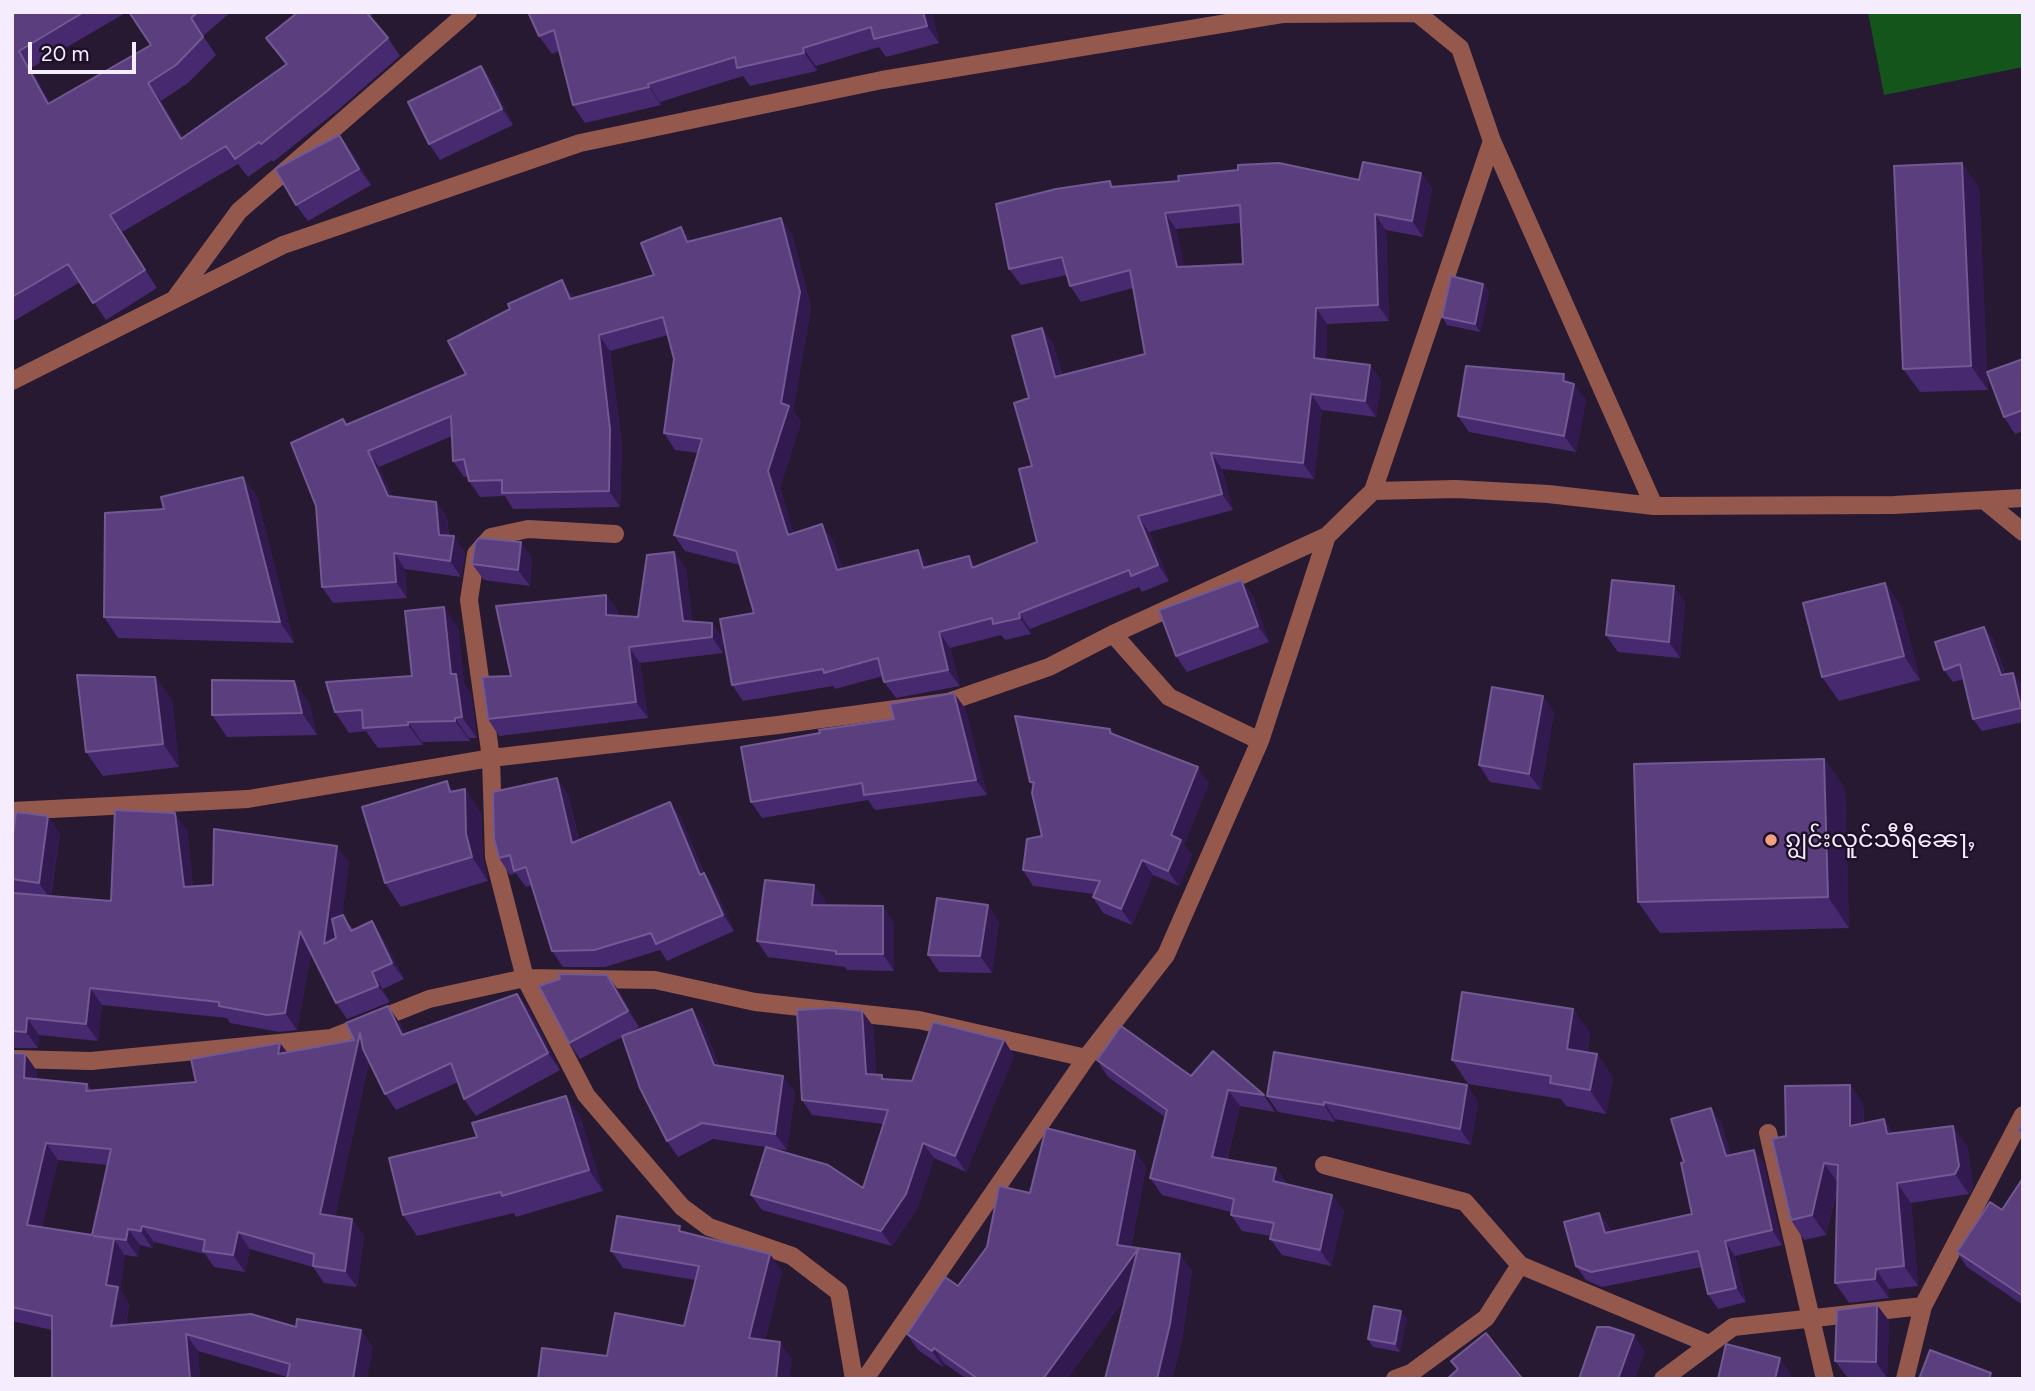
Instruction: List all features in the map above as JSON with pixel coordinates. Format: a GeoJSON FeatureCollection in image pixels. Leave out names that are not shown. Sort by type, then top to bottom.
{"type":"FeatureCollection","features":[{"type":"Feature","properties":{"kind":"street"},"geometry":{"type":"LineString","coordinates":[[174,300],[239,211],[468,12]]}},
{"type":"Feature","properties":{"kind":"street"},"geometry":{"type":"LineString","coordinates":[[12,381],[283,245],[580,143],[882,80],[1282,14],[1417,13],[1460,48],[1492,141],[1654,506]]}},
{"type":"Feature","properties":{"kind":"street"},"geometry":{"type":"LineString","coordinates":[[12,811],[248,799],[491,758],[778,726],[947,702],[1049,667],[1112,635],[1328,536],[1373,491],[1492,141]]}},
{"type":"Feature","properties":{"kind":"street"},"geometry":{"type":"LineString","coordinates":[[1373,491],[1469,490],[1548,494],[1654,506],[1894,505],[2023,498]]}},
{"type":"Feature","properties":{"kind":"street"},"geometry":{"type":"LineString","coordinates":[[1985,501],[2023,532]]}},
{"type":"Feature","properties":{"kind":"street"},"geometry":{"type":"LineString","coordinates":[[615,534],[527,529],[491,537],[476,554],[469,600],[491,758],[494,858],[525,978],[586,1096],[682,1207],[709,1227],[792,1256],[839,1292],[854,1379]]}},
{"type":"Feature","properties":{"kind":"street"},"geometry":{"type":"LineString","coordinates":[[865,1379],[1086,1058],[1166,955],[1260,741],[1328,536]]}},
{"type":"Feature","properties":{"kind":"street"},"geometry":{"type":"LineString","coordinates":[[1112,635],[1169,697],[1260,741]]}},
{"type":"Feature","properties":{"kind":"street"},"geometry":{"type":"LineString","coordinates":[[12,1059],[91,1060],[331,1038],[429,999],[525,978],[655,980],[755,1002],[919,1020],[1086,1058]]}},
{"type":"Feature","properties":{"kind":"street"},"geometry":{"type":"LineString","coordinates":[[1905,1379],[1923,1306],[2023,1115]]}},
{"type":"Feature","properties":{"kind":"street"},"geometry":{"type":"LineString","coordinates":[[1768,1133],[1825,1379]]}},
{"type":"Feature","properties":{"kind":"street"},"geometry":{"type":"LineString","coordinates":[[1324,1165],[1465,1202],[1520,1265],[1709,1343]]}},
{"type":"Feature","properties":{"kind":"street"},"geometry":{"type":"LineString","coordinates":[[1395,1379],[1410,1373],[1486,1318],[1520,1265]]}},
{"type":"Feature","properties":{"kind":"street"},"geometry":{"type":"LineString","coordinates":[[1663,1379],[1733,1327],[1923,1306]]}},
{"type":"Feature","properties":{"kind":"green space"},"geometry":{"type":"Polygon","coordinates":[[[1868,12],[2023,12],[2023,67],[1884,95],[1868,12]]]}},
{"type":"Feature","properties":{"kind":"building"},"geometry":{"type":"Polygon","coordinates":[[[12,12],[84,12],[19,51],[48,104],[151,45],[129,12],[198,12],[191,18],[203,37],[176,65],[148,83],[181,139],[287,64],[266,38],[298,12],[366,12],[388,38],[261,144],[259,142],[235,159],[226,146],[110,215],[145,270],[93,303],[68,264],[12,297],[12,12]]]}},
{"type":"Feature","properties":{"kind":"building"},"geometry":{"type":"Polygon","coordinates":[[[528,12],[923,12],[927,26],[874,39],[871,27],[803,48],[804,53],[737,68],[735,57],[648,84],[649,87],[573,105],[554,30],[539,36],[528,12]]]}},
{"type":"Feature","properties":{"kind":"building"},"geometry":{"type":"Polygon","coordinates":[[[481,66],[502,109],[429,144],[408,102],[481,66]]]}},
{"type":"Feature","properties":{"kind":"building"},"geometry":{"type":"Polygon","coordinates":[[[339,135],[359,169],[296,205],[275,169],[339,135]]]}},
{"type":"Feature","properties":{"kind":"building"},"geometry":{"type":"Polygon","coordinates":[[[1363,162],[1421,173],[1412,221],[1375,214],[1378,305],[1316,308],[1314,358],[1370,365],[1365,401],[1311,394],[1303,463],[1211,453],[1222,494],[1138,516],[1158,565],[1131,576],[1129,570],[1019,613],[1020,618],[993,624],[992,618],[939,632],[948,670],[884,682],[878,658],[824,673],[823,669],[732,685],[720,619],[754,613],[736,551],[674,535],[702,439],[664,433],[674,359],[663,317],[599,335],[610,429],[609,491],[502,493],[502,480],[469,481],[464,459],[453,461],[451,416],[368,451],[388,496],[436,502],[439,535],[454,536],[450,561],[394,553],[396,582],[322,587],[316,506],[291,443],[343,419],[346,425],[466,374],[448,341],[510,309],[508,304],[562,280],[570,299],[654,275],[641,243],[681,227],[687,242],[781,218],[800,292],[781,403],[789,406],[768,471],[788,535],[822,524],[837,570],[918,550],[923,568],[969,556],[972,568],[1037,542],[1019,469],[1032,466],[1014,403],[1029,398],[1012,336],[1042,328],[1055,377],[1145,354],[1130,270],[1070,286],[1062,257],[1009,269],[996,204],[1056,189],[1110,181],[1111,187],[1179,181],[1178,176],[1238,170],[1238,165],[1279,163],[1359,180],[1363,162]],[[1240,205],[1165,213],[1177,267],[1243,264],[1240,205]]]}},
{"type":"Feature","properties":{"kind":"building"},"geometry":{"type":"Polygon","coordinates":[[[1962,163],[1971,366],[1903,369],[1894,166],[1962,163]]]}},
{"type":"Feature","properties":{"kind":"building"},"geometry":{"type":"Polygon","coordinates":[[[1451,276],[1483,284],[1475,324],[1442,317],[1451,276]]]}},
{"type":"Feature","properties":{"kind":"building"},"geometry":{"type":"Polygon","coordinates":[[[2023,359],[2023,410],[2004,417],[1987,372],[2023,359]]]}},
{"type":"Feature","properties":{"kind":"building"},"geometry":{"type":"Polygon","coordinates":[[[1466,366],[1564,374],[1563,381],[1574,384],[1564,436],[1458,416],[1466,366]]]}},
{"type":"Feature","properties":{"kind":"building"},"geometry":{"type":"Polygon","coordinates":[[[243,477],[280,622],[104,617],[105,513],[164,509],[161,497],[243,477]]]}},
{"type":"Feature","properties":{"kind":"building"},"geometry":{"type":"Polygon","coordinates":[[[479,538],[521,542],[518,570],[472,564],[475,543],[479,538]]]}},
{"type":"Feature","properties":{"kind":"building"},"geometry":{"type":"Polygon","coordinates":[[[674,552],[683,621],[712,623],[712,637],[629,647],[636,702],[488,719],[482,677],[511,676],[496,606],[606,595],[606,615],[638,617],[647,555],[674,552]]]}},
{"type":"Feature","properties":{"kind":"building"},"geometry":{"type":"Polygon","coordinates":[[[1241,580],[1258,626],[1176,656],[1159,610],[1241,580]]]}},
{"type":"Feature","properties":{"kind":"building"},"geometry":{"type":"Polygon","coordinates":[[[1612,580],[1674,586],[1669,642],[1606,635],[1612,580]]]}},
{"type":"Feature","properties":{"kind":"building"},"geometry":{"type":"Polygon","coordinates":[[[1885,583],[1904,656],[1822,677],[1803,603],[1885,583]]]}},
{"type":"Feature","properties":{"kind":"building"},"geometry":{"type":"Polygon","coordinates":[[[444,607],[451,674],[456,674],[462,717],[455,718],[455,721],[408,722],[408,725],[363,728],[362,710],[335,712],[326,682],[412,676],[405,611],[444,607]]]}},
{"type":"Feature","properties":{"kind":"building"},"geometry":{"type":"Polygon","coordinates":[[[1984,627],[2001,675],[2013,673],[2021,708],[1973,719],[1960,664],[1944,670],[1935,642],[1984,627]]]}},
{"type":"Feature","properties":{"kind":"building"},"geometry":{"type":"Polygon","coordinates":[[[77,675],[155,677],[163,744],[86,752],[77,675]]]}},
{"type":"Feature","properties":{"kind":"building"},"geometry":{"type":"Polygon","coordinates":[[[212,680],[294,681],[302,713],[212,715],[212,680]]]}},
{"type":"Feature","properties":{"kind":"building"},"geometry":{"type":"Polygon","coordinates":[[[1492,687],[1543,696],[1529,774],[1479,765],[1492,687]]]}},
{"type":"Feature","properties":{"kind":"building"},"geometry":{"type":"Polygon","coordinates":[[[954,693],[976,780],[864,795],[862,783],[751,802],[741,747],[820,733],[819,730],[894,719],[890,704],[954,693]]]}},
{"type":"Feature","properties":{"kind":"building"},"geometry":{"type":"Polygon","coordinates":[[[1015,716],[1110,729],[1110,733],[1198,767],[1171,835],[1181,840],[1168,871],[1142,860],[1121,909],[1093,897],[1100,881],[1023,870],[1027,839],[1042,836],[1032,793],[1034,782],[1030,782],[1015,716]]]}},
{"type":"Feature","properties":{"kind":"building"},"geometry":{"type":"Polygon","coordinates":[[[1824,759],[1828,897],[1638,902],[1634,764],[1824,759]]]}},
{"type":"Feature","properties":{"kind":"building"},"geometry":{"type":"Polygon","coordinates":[[[557,778],[572,843],[670,802],[700,875],[704,873],[723,915],[656,944],[651,933],[594,950],[552,951],[526,867],[514,871],[510,855],[499,858],[494,839],[493,792],[557,778]]]}},
{"type":"Feature","properties":{"kind":"building"},"geometry":{"type":"Polygon","coordinates":[[[447,781],[450,792],[465,789],[466,834],[472,857],[385,883],[362,807],[447,781]]]}},
{"type":"Feature","properties":{"kind":"building"},"geometry":{"type":"Polygon","coordinates":[[[115,810],[175,813],[184,887],[213,885],[214,829],[337,846],[324,944],[336,938],[332,919],[343,915],[351,931],[372,921],[392,963],[372,972],[378,986],[336,1003],[300,931],[285,1013],[267,1015],[219,1006],[219,1002],[90,988],[86,1024],[27,1018],[26,1032],[12,1031],[13,893],[111,901],[115,810]]]}},
{"type":"Feature","properties":{"kind":"building"},"geometry":{"type":"Polygon","coordinates":[[[16,812],[48,816],[39,883],[12,879],[12,842],[16,812]]]}},
{"type":"Feature","properties":{"kind":"building"},"geometry":{"type":"Polygon","coordinates":[[[765,880],[814,885],[812,905],[883,906],[883,954],[836,954],[836,951],[757,941],[765,880]]]}},
{"type":"Feature","properties":{"kind":"building"},"geometry":{"type":"Polygon","coordinates":[[[937,898],[988,905],[980,956],[928,955],[937,898]]]}},
{"type":"Feature","properties":{"kind":"building"},"geometry":{"type":"Polygon","coordinates":[[[559,974],[607,975],[628,1011],[569,1043],[539,986],[560,979],[559,974]]]}},
{"type":"Feature","properties":{"kind":"building"},"geometry":{"type":"Polygon","coordinates":[[[1462,992],[1573,1009],[1567,1049],[1597,1054],[1590,1090],[1550,1083],[1551,1076],[1452,1060],[1462,992]]]}},
{"type":"Feature","properties":{"kind":"building"},"geometry":{"type":"Polygon","coordinates":[[[517,994],[548,1053],[464,1099],[451,1063],[385,1094],[363,1049],[360,1033],[320,1214],[352,1219],[345,1271],[313,1266],[314,1254],[238,1232],[233,1255],[203,1251],[205,1240],[142,1226],[141,1231],[128,1229],[126,1240],[94,1236],[114,1239],[106,1285],[118,1287],[111,1326],[251,1314],[296,1327],[297,1319],[361,1330],[353,1379],[287,1379],[290,1364],[186,1334],[190,1379],[52,1379],[52,1316],[12,1307],[12,1053],[25,1054],[24,1078],[87,1084],[86,1091],[196,1082],[191,1059],[280,1043],[278,1054],[354,1040],[346,1023],[388,1006],[402,1035],[517,994]],[[46,1143],[27,1225],[92,1235],[111,1149],[46,1143]]]}},
{"type":"Feature","properties":{"kind":"building"},"geometry":{"type":"Polygon","coordinates":[[[833,1008],[862,1011],[866,1074],[882,1075],[882,1079],[912,1081],[933,1022],[1004,1040],[955,1156],[923,1143],[906,1194],[881,1231],[751,1195],[766,1147],[828,1165],[863,1188],[888,1110],[802,1100],[797,1010],[833,1008]]]}},
{"type":"Feature","properties":{"kind":"building"},"geometry":{"type":"Polygon","coordinates":[[[692,1009],[714,1065],[783,1076],[775,1134],[702,1123],[667,1141],[640,1088],[622,1036],[692,1009]]]}},
{"type":"Feature","properties":{"kind":"building"},"geometry":{"type":"Polygon","coordinates":[[[1121,1026],[1191,1076],[1213,1051],[1264,1095],[1228,1090],[1212,1157],[1276,1168],[1273,1181],[1332,1195],[1320,1250],[1270,1239],[1274,1223],[1231,1215],[1234,1199],[1150,1178],[1167,1110],[1097,1060],[1121,1026]]]}},
{"type":"Feature","properties":{"kind":"building"},"geometry":{"type":"Polygon","coordinates":[[[1274,1052],[1467,1085],[1460,1129],[1324,1102],[1324,1105],[1267,1096],[1274,1052]]]}},
{"type":"Feature","properties":{"kind":"building"},"geometry":{"type":"Polygon","coordinates":[[[1850,1085],[1850,1126],[1884,1119],[1887,1134],[1953,1126],[1959,1166],[1955,1174],[1897,1183],[1904,1266],[1876,1269],[1875,1279],[1835,1283],[1838,1165],[1824,1163],[1812,1215],[1791,1220],[1772,1139],[1786,1136],[1785,1086],[1850,1085]]]}},
{"type":"Feature","properties":{"kind":"building"},"geometry":{"type":"Polygon","coordinates":[[[566,1096],[589,1170],[502,1196],[501,1192],[403,1215],[389,1158],[477,1137],[472,1123],[566,1096]]]}},
{"type":"Feature","properties":{"kind":"building"},"geometry":{"type":"Polygon","coordinates":[[[1711,1108],[1726,1156],[1754,1150],[1772,1230],[1725,1241],[1736,1288],[1708,1294],[1698,1251],[1591,1272],[1576,1266],[1564,1222],[1599,1213],[1605,1233],[1692,1214],[1681,1163],[1684,1162],[1671,1119],[1711,1108]]]}},
{"type":"Feature","properties":{"kind":"building"},"geometry":{"type":"Polygon","coordinates":[[[2023,1121],[2023,1134],[2018,1131],[2023,1121]]]}},
{"type":"Feature","properties":{"kind":"building"},"geometry":{"type":"Polygon","coordinates":[[[1046,1128],[1135,1151],[1117,1245],[1180,1254],[1170,1324],[1157,1379],[1105,1379],[1138,1249],[1043,1379],[978,1379],[934,1348],[932,1351],[907,1334],[945,1277],[958,1286],[987,1247],[999,1186],[1030,1193],[1046,1128]]]}},
{"type":"Feature","properties":{"kind":"building"},"geometry":{"type":"Polygon","coordinates":[[[2023,1178],[2023,1296],[1957,1252],[1990,1202],[2002,1210],[2023,1178]]]}},
{"type":"Feature","properties":{"kind":"building"},"geometry":{"type":"Polygon","coordinates":[[[617,1216],[680,1226],[679,1231],[770,1254],[749,1338],[780,1342],[776,1379],[538,1379],[542,1348],[607,1356],[615,1313],[684,1326],[699,1266],[611,1251],[617,1216]]]}},
{"type":"Feature","properties":{"kind":"building"},"geometry":{"type":"Polygon","coordinates":[[[1877,1305],[1876,1362],[1835,1361],[1837,1310],[1877,1305]]]}},
{"type":"Feature","properties":{"kind":"building"},"geometry":{"type":"Polygon","coordinates":[[[1374,1306],[1401,1311],[1395,1344],[1368,1339],[1374,1306]]]}},
{"type":"Feature","properties":{"kind":"building"},"geometry":{"type":"Polygon","coordinates":[[[1597,1327],[1609,1327],[1634,1335],[1618,1379],[1579,1379],[1597,1327]]]}},
{"type":"Feature","properties":{"kind":"building"},"geometry":{"type":"Polygon","coordinates":[[[1486,1333],[1521,1377],[1447,1379],[1458,1369],[1451,1361],[1486,1333]]]}},
{"type":"Feature","properties":{"kind":"building"},"geometry":{"type":"Polygon","coordinates":[[[1726,1344],[1780,1358],[1775,1379],[1718,1379],[1726,1344]]]}},
{"type":"Feature","properties":{"kind":"building"},"geometry":{"type":"Polygon","coordinates":[[[1930,1350],[1991,1373],[1989,1379],[1919,1379],[1930,1350]]]}},
{"type":"Feature","properties":{"kind":"place","name":"ၵျွင်းလူင်သီရီၼေႃႇ"},"geometry":{"type":"Point","coordinates":[1771,840]}}]}
